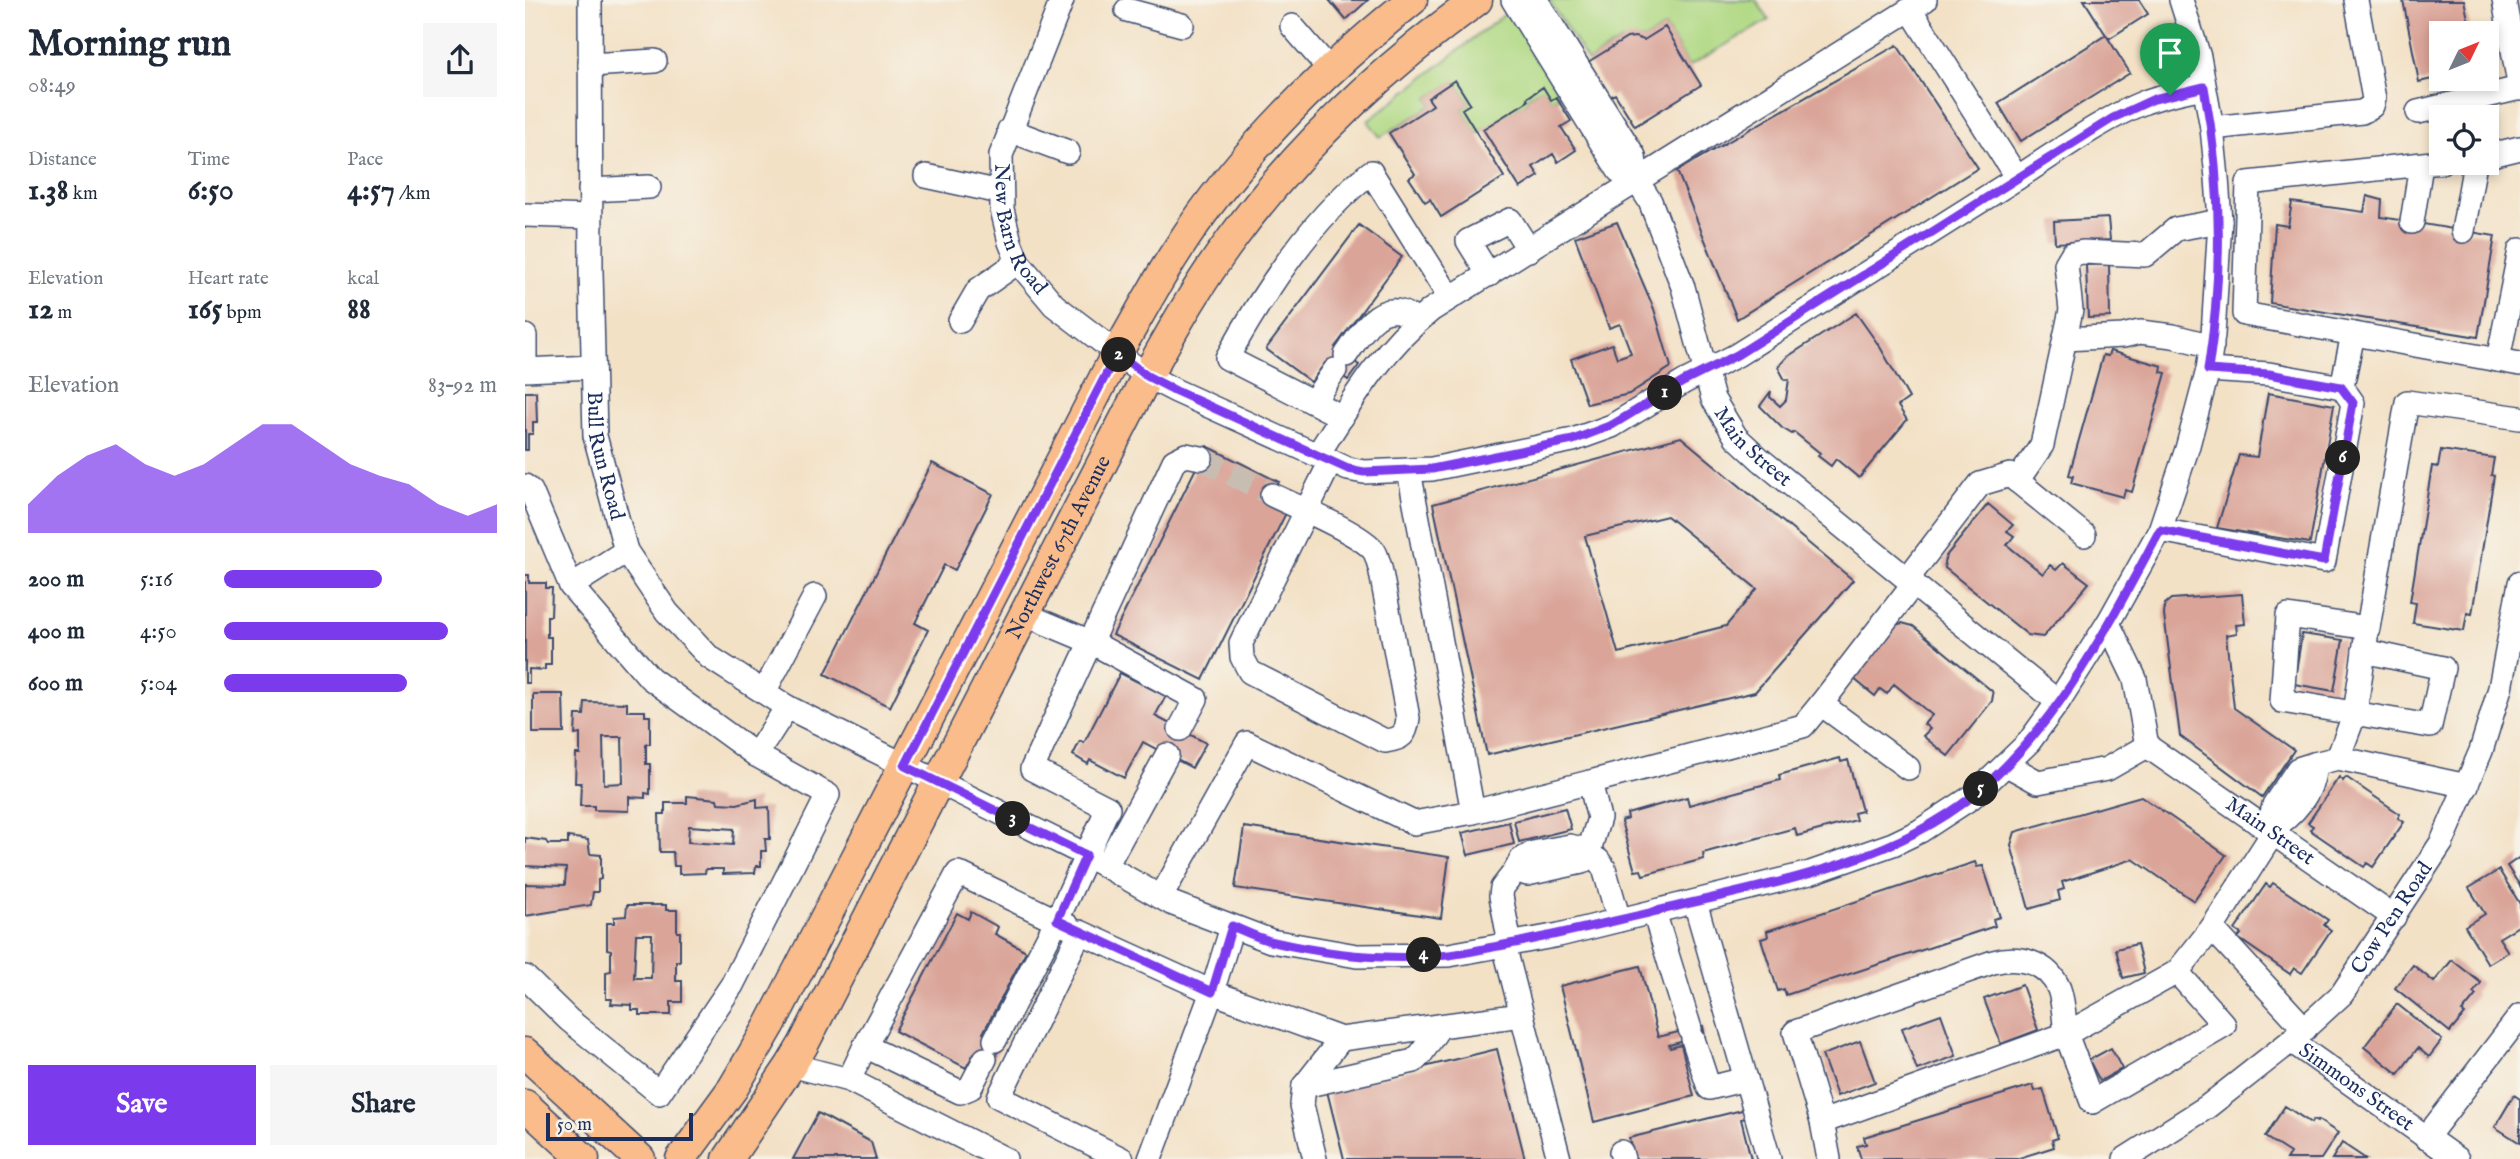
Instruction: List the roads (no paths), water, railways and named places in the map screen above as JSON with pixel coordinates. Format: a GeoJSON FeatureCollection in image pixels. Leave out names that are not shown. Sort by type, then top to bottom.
{"type":"FeatureCollection","features":[{"type":"Feature","properties":{"kind":"main road","name":"Northwest 67th Avenue"},"geometry":{"type":"LineString","coordinates":[[681,1159],[733,1088],[770,1026],[1117,353],[1176,251],[1216,195],[1299,100],[1412,0]]}},
{"type":"Feature","properties":{"kind":"main road","name":"Northwest 67th Avenue"},"geometry":{"type":"LineString","coordinates":[[728,1159],[792,1065],[1147,376],[1195,293],[1273,185],[1388,68],[1477,0]]}},
{"type":"Feature","properties":{"kind":"main road"},"geometry":{"type":"LineString","coordinates":[[525,1053],[640,1159]]}},
{"type":"Feature","properties":{"kind":"main road"},"geometry":{"type":"LineString","coordinates":[[525,1105],[584,1159]]}},
{"type":"Feature","properties":{"kind":"street","name":"Bull Run Road"},"geometry":{"type":"LineString","coordinates":[[590,0],[590,217],[595,436],[626,551],[667,612],[709,657],[787,707],[1096,860],[1161,897],[1271,942],[1357,956],[1449,955],[1619,920],[1810,873],[1893,844],[1945,816],[1972,797],[2029,742],[2108,623],[2160,530],[2194,427],[2208,370],[2215,314],[2220,220],[2212,128],[2199,57],[2181,0]]}},
{"type":"Feature","properties":{"kind":"street","name":"New Barn Road"},"geometry":{"type":"LineString","coordinates":[[1062,0],[1001,155],[1000,192],[1006,227],[1018,262],[1054,305],[1147,376],[1355,471],[1432,469],[1573,440],[1612,425],[1683,382],[1737,355],[2091,132],[2137,106],[2204,87]]}},
{"type":"Feature","properties":{"kind":"street","name":"Main Street"},"geometry":{"type":"LineString","coordinates":[[1513,0],[1619,171],[1637,181]]}},
{"type":"Feature","properties":{"kind":"street","name":"Main Street"},"geometry":{"type":"LineString","coordinates":[[1536,0],[1634,156],[1637,181],[1650,201],[1678,269],[1713,399],[1729,428],[1744,446],[2058,702]]}},
{"type":"Feature","properties":{"kind":"street"},"geometry":{"type":"LineString","coordinates":[[2212,128],[2362,112],[2372,106],[2374,99],[2356,0]]}},
{"type":"Feature","properties":{"kind":"street"},"geometry":{"type":"LineString","coordinates":[[2418,112],[2520,89],[2504,0]]}},
{"type":"Feature","properties":{"kind":"street"},"geometry":{"type":"LineString","coordinates":[[1272,495],[1306,512],[1363,540],[1374,552],[1380,567],[1408,718],[1406,733],[1398,740],[1385,741],[1250,671],[1242,657],[1241,643],[1306,512],[1342,417],[1373,369],[1418,321],[1450,298],[1918,5],[2017,178]]}},
{"type":"Feature","properties":{"kind":"street"},"geometry":{"type":"LineString","coordinates":[[1127,10],[1182,24]]}},
{"type":"Feature","properties":{"kind":"street"},"geometry":{"type":"LineString","coordinates":[[1292,26],[1330,70]]}},
{"type":"Feature","properties":{"kind":"street"},"geometry":{"type":"LineString","coordinates":[[590,65],[655,61]]}},
{"type":"Feature","properties":{"kind":"street"},"geometry":{"type":"LineString","coordinates":[[1009,130],[1068,152]]}},
{"type":"Feature","properties":{"kind":"street"},"geometry":{"type":"LineString","coordinates":[[2499,153],[2520,148]]}},
{"type":"Feature","properties":{"kind":"street"},"geometry":{"type":"LineString","coordinates":[[2244,314],[2248,183],[2429,163]]}},
{"type":"Feature","properties":{"kind":"street"},"geometry":{"type":"LineString","coordinates":[[2411,222],[2429,169]]}},
{"type":"Feature","properties":{"kind":"street"},"geometry":{"type":"LineString","coordinates":[[1342,417],[1227,358],[1254,310],[1318,224],[1349,188],[1371,172],[1450,298]]}},
{"type":"Feature","properties":{"kind":"street"},"geometry":{"type":"LineString","coordinates":[[2463,231],[2473,175]]}},
{"type":"Feature","properties":{"kind":"street"},"geometry":{"type":"LineString","coordinates":[[926,176],[1000,192]]}},
{"type":"Feature","properties":{"kind":"street"},"geometry":{"type":"LineString","coordinates":[[590,190],[649,187]]}},
{"type":"Feature","properties":{"kind":"street"},"geometry":{"type":"LineString","coordinates":[[525,215],[590,217]]}},
{"type":"Feature","properties":{"kind":"street"},"geometry":{"type":"LineString","coordinates":[[1489,275],[1468,241],[1510,220],[1529,250]]}},
{"type":"Feature","properties":{"kind":"street"},"geometry":{"type":"LineString","coordinates":[[1161,897],[1247,743],[1414,822],[1473,812],[1803,726],[1980,484],[2013,478],[2042,445],[2071,310],[2066,264],[2072,254],[2083,252],[2145,255],[2176,229],[2220,220]]}},
{"type":"Feature","properties":{"kind":"street"},"geometry":{"type":"LineString","coordinates":[[2215,314],[2244,314],[2353,334],[2393,332],[2446,341],[2509,362],[2520,250]]}},
{"type":"Feature","properties":{"kind":"street"},"geometry":{"type":"LineString","coordinates":[[960,321],[978,290],[1018,262]]}},
{"type":"Feature","properties":{"kind":"street"},"geometry":{"type":"LineString","coordinates":[[1313,402],[1370,323],[1384,313],[1400,311],[1418,321]]}},
{"type":"Feature","properties":{"kind":"street"},"geometry":{"type":"LineString","coordinates":[[2065,339],[2123,336],[2140,331],[2212,346]]}},
{"type":"Feature","properties":{"kind":"street"},"geometry":{"type":"LineString","coordinates":[[2341,387],[2353,334]]}},
{"type":"Feature","properties":{"kind":"street"},"geometry":{"type":"LineString","coordinates":[[525,336],[525,370],[593,366]]}},
{"type":"Feature","properties":{"kind":"street"},"geometry":{"type":"LineString","coordinates":[[2160,530],[2324,561],[2353,403],[2341,387],[2269,374],[2208,370]]}},
{"type":"Feature","properties":{"kind":"street"},"geometry":{"type":"LineString","coordinates":[[2338,758],[2355,713],[2407,402],[2509,416]]}},
{"type":"Feature","properties":{"kind":"street"},"geometry":{"type":"LineString","coordinates":[[1096,860],[1108,808],[1032,769],[1174,461],[1187,455],[1201,458]]}},
{"type":"Feature","properties":{"kind":"street"},"geometry":{"type":"LineString","coordinates":[[1409,471],[1473,812]]}},
{"type":"Feature","properties":{"kind":"street"},"geometry":{"type":"LineString","coordinates":[[2013,478],[2084,535]]}},
{"type":"Feature","properties":{"kind":"street"},"geometry":{"type":"LineString","coordinates":[[525,486],[531,491],[571,586],[650,678],[756,755],[828,795],[732,985],[659,1093],[569,1020],[525,978]]}},
{"type":"Feature","properties":{"kind":"street"},"geometry":{"type":"LineString","coordinates":[[571,586],[626,551]]}},
{"type":"Feature","properties":{"kind":"street","name":"Cow Pen Road"},"geometry":{"type":"LineString","coordinates":[[2125,1159],[2207,1107],[2298,1035],[2342,994],[2442,842],[2510,690],[2520,583]]}},
{"type":"Feature","properties":{"kind":"street"},"geometry":{"type":"LineString","coordinates":[[764,692],[815,596]]}},
{"type":"Feature","properties":{"kind":"street"},"geometry":{"type":"LineString","coordinates":[[1024,614],[1091,642],[1196,699],[1180,729]]}},
{"type":"Feature","properties":{"kind":"street"},"geometry":{"type":"LineString","coordinates":[[2288,616],[2366,640],[2443,668],[2430,726],[2282,701],[2288,616]]}},
{"type":"Feature","properties":{"kind":"street"},"geometry":{"type":"LineString","coordinates":[[2007,765],[2038,782],[2107,769],[2147,746],[2135,679],[2108,623]]}},
{"type":"Feature","properties":{"kind":"street"},"geometry":{"type":"LineString","coordinates":[[1821,704],[1907,768]]}},
{"type":"Feature","properties":{"kind":"street"},"geometry":{"type":"LineString","coordinates":[[756,755],[787,707]]}},
{"type":"Feature","properties":{"kind":"street","name":"Main Street"},"geometry":{"type":"LineString","coordinates":[[2147,746],[2394,917]]}},
{"type":"Feature","properties":{"kind":"street"},"geometry":{"type":"LineString","coordinates":[[865,1046],[960,1092],[970,1088],[1057,920],[1167,755]]}},
{"type":"Feature","properties":{"kind":"street"},"geometry":{"type":"LineString","coordinates":[[1822,1122],[2066,1034],[2177,972],[2212,928],[2270,831],[2296,807],[2314,781],[2314,764],[2338,758],[2467,786]]}},
{"type":"Feature","properties":{"kind":"street"},"geometry":{"type":"LineString","coordinates":[[1559,1159],[1507,944],[1501,896],[1502,888],[1515,870],[1527,874],[1582,862],[1588,853],[1599,818],[1590,782]]}},
{"type":"Feature","properties":{"kind":"street"},"geometry":{"type":"LineString","coordinates":[[1588,853],[1604,867],[1619,920]]}},
{"type":"Feature","properties":{"kind":"street"},"geometry":{"type":"LineString","coordinates":[[849,1080],[958,873],[1212,992],[1341,1039],[1523,1015]]}},
{"type":"Feature","properties":{"kind":"street"},"geometry":{"type":"LineString","coordinates":[[1695,902],[1769,1159]]}},
{"type":"Feature","properties":{"kind":"street"},"geometry":{"type":"LineString","coordinates":[[1654,912],[1709,1088],[1746,1079]]}},
{"type":"Feature","properties":{"kind":"street"},"geometry":{"type":"LineString","coordinates":[[1150,1159],[1212,992],[1232,926]]}},
{"type":"Feature","properties":{"kind":"street","name":"Simmons Street"},"geometry":{"type":"LineString","coordinates":[[2212,928],[2298,1035],[2426,1138],[2457,1159]]}},
{"type":"Feature","properties":{"kind":"street"},"geometry":{"type":"LineString","coordinates":[[1080,932],[999,1097],[1122,1159]]}},
{"type":"Feature","properties":{"kind":"street"},"geometry":{"type":"LineString","coordinates":[[1829,1159],[1822,1122],[1795,1032],[2008,958],[2024,959],[2051,976],[2059,990],[2066,1034],[2092,1102],[2224,1025],[2177,972]]}},
{"type":"Feature","properties":{"kind":"street"},"geometry":{"type":"LineString","coordinates":[[2426,1138],[2520,1016]]}},
{"type":"Feature","properties":{"kind":"street"},"geometry":{"type":"LineString","coordinates":[[1304,1086],[1414,1061],[1422,1054],[1440,1026]]}},
{"type":"Feature","properties":{"kind":"street"},"geometry":{"type":"LineString","coordinates":[[1315,1159],[1301,1105],[1304,1086],[1341,1039]]}},
{"type":"Feature","properties":{"kind":"street"},"geometry":{"type":"LineString","coordinates":[[792,1065],[849,1080],[1005,1159]]}},
{"type":"Feature","properties":{"kind":"tunnel"},"geometry":{"type":"LineString","coordinates":[[1201,458],[1272,495]]}}]}
